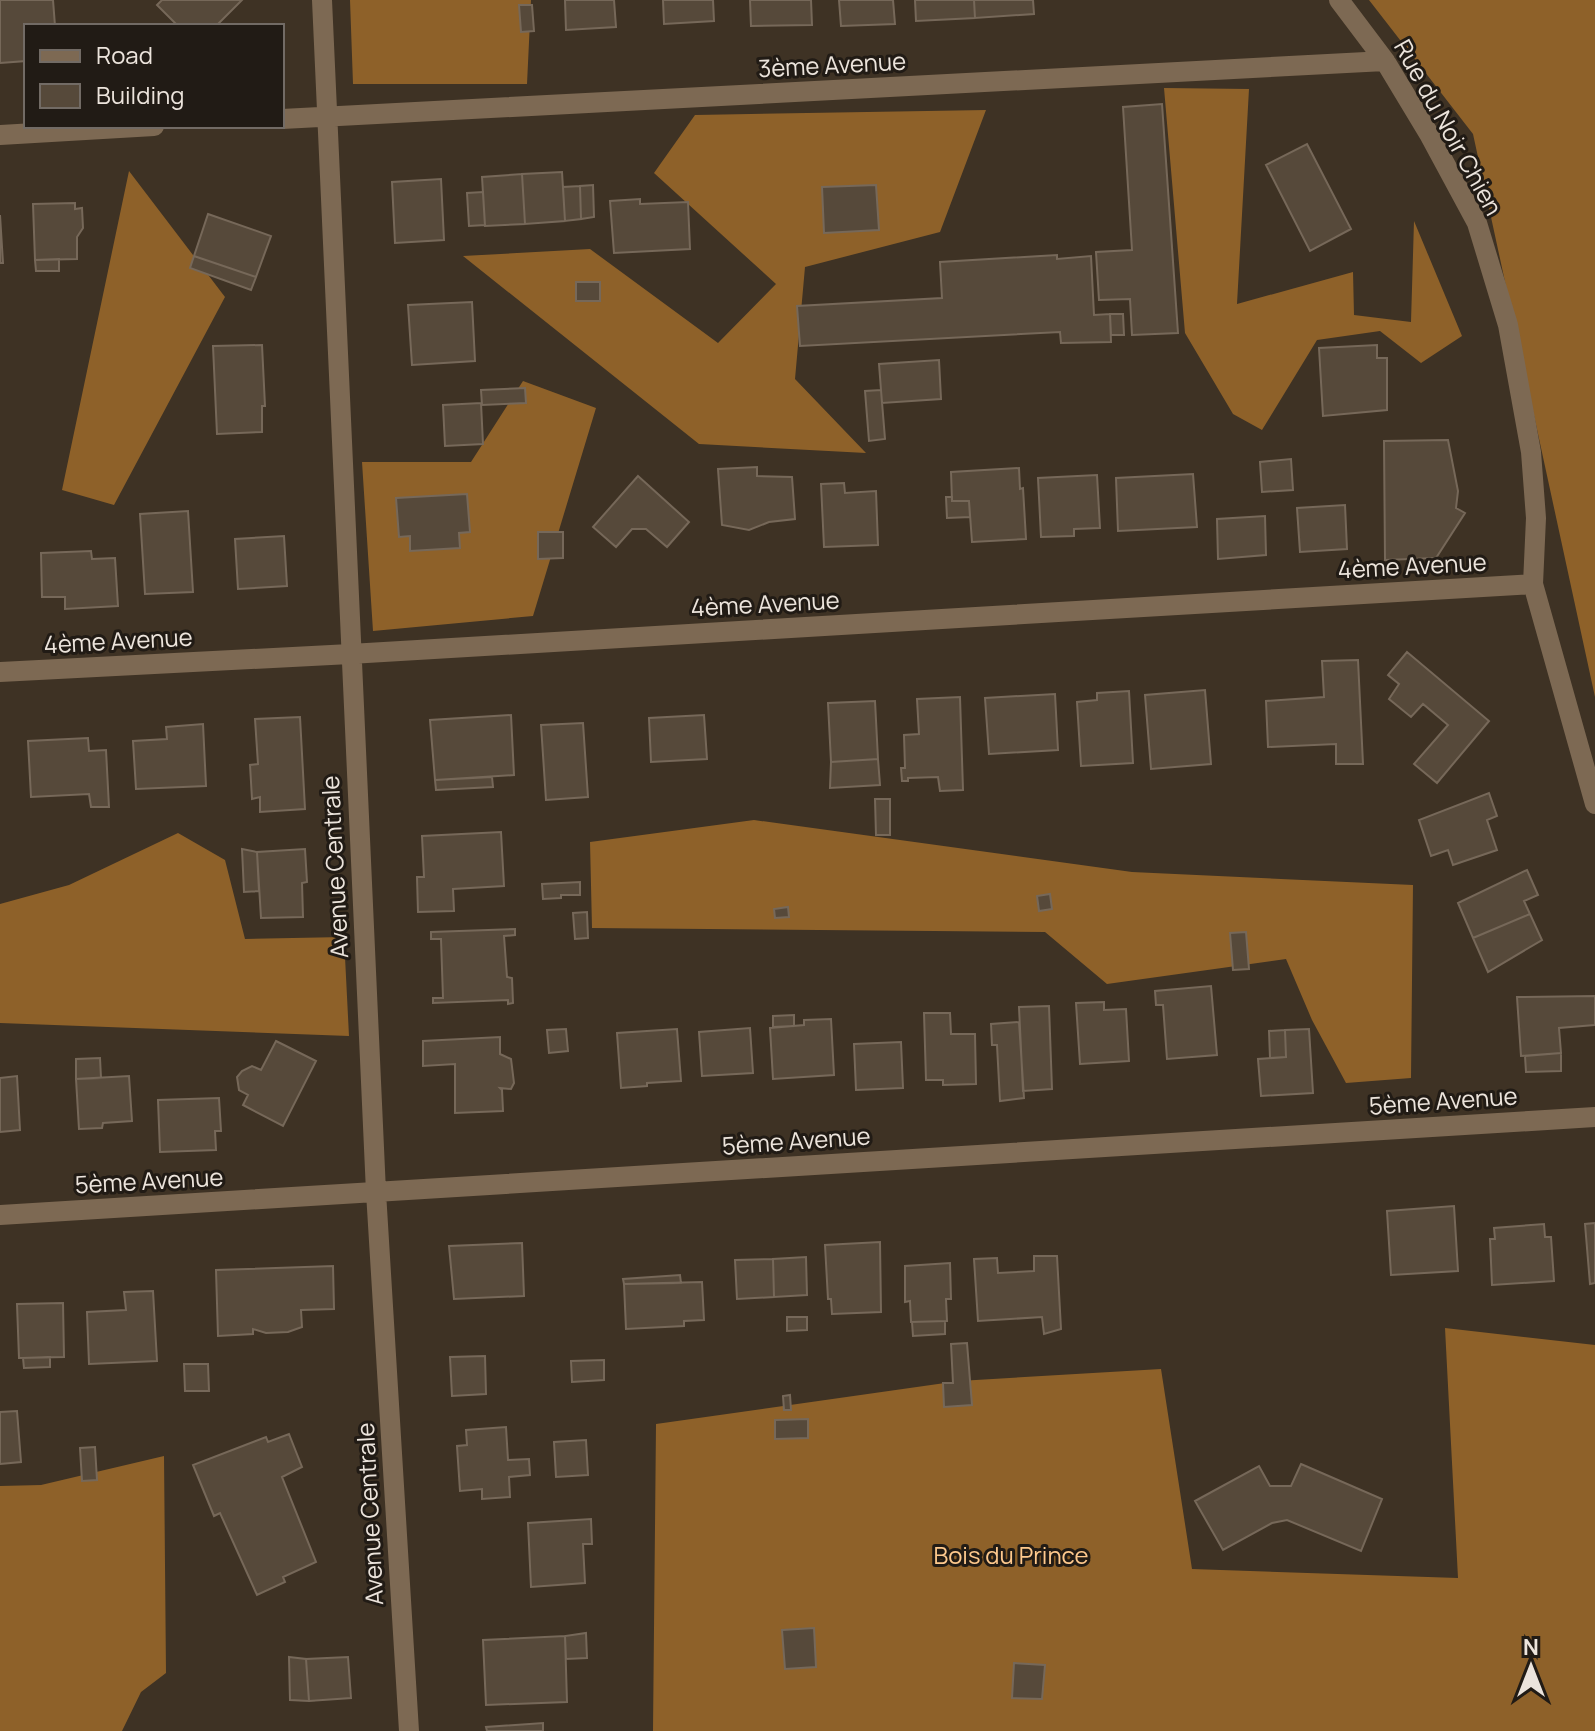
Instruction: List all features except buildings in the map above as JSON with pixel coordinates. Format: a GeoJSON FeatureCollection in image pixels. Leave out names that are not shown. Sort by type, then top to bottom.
{"type":"FeatureCollection","features":[{"type":"Feature","properties":{"kind":"street","name":"Avenue Centrale"},"geometry":{"type":"LineString","coordinates":[[322,0],[376,1192],[409,1731]]}},
{"type":"Feature","properties":{"kind":"street","name":"Rue du Noir Chien"},"geometry":{"type":"LineString","coordinates":[[1339,0],[1385,61],[1477,223],[1508,325],[1531,452],[1536,518],[1533,584],[1595,804]]}},
{"type":"Feature","properties":{"kind":"street","name":"3ème Avenue"},"geometry":{"type":"LineString","coordinates":[[284,119],[1385,61]]}},
{"type":"Feature","properties":{"kind":"street"},"geometry":{"type":"LineString","coordinates":[[0,135],[120,128]]}},
{"type":"Feature","properties":{"kind":"street","name":"4ème Avenue"},"geometry":{"type":"LineString","coordinates":[[0,672],[1533,584]]}},
{"type":"Feature","properties":{"kind":"street","name":"5ème Avenue"},"geometry":{"type":"LineString","coordinates":[[0,1215],[1595,1117]]}},
{"type":"Feature","properties":{"kind":"green space"},"geometry":{"type":"Polygon","coordinates":[[[350,0],[531,0],[527,84],[353,84],[350,0]]]}},
{"type":"Feature","properties":{"kind":"green space"},"geometry":{"type":"Polygon","coordinates":[[[1369,0],[1595,0],[1595,697],[1473,134],[1369,0]]]}},
{"type":"Feature","properties":{"kind":"green space"},"geometry":{"type":"Polygon","coordinates":[[[1164,88],[1249,89],[1237,304],[1353,272],[1354,315],[1411,322],[1414,221],[1462,336],[1421,363],[1380,331],[1317,340],[1262,430],[1233,414],[1185,333],[1164,88]]]}},
{"type":"Feature","properties":{"kind":"green space"},"geometry":{"type":"Polygon","coordinates":[[[986,110],[940,232],[805,267],[795,379],[866,453],[699,444],[463,256],[590,249],[718,343],[776,284],[654,173],[695,115],[986,110]]]}},
{"type":"Feature","properties":{"kind":"green space"},"geometry":{"type":"Polygon","coordinates":[[[129,171],[225,297],[114,505],[62,490],[129,171]]]}},
{"type":"Feature","properties":{"kind":"green space"},"geometry":{"type":"Polygon","coordinates":[[[523,381],[596,408],[533,616],[373,631],[362,462],[471,462],[523,381]]]}},
{"type":"Feature","properties":{"kind":"green space"},"geometry":{"type":"Polygon","coordinates":[[[754,820],[1132,872],[1413,885],[1411,1078],[1346,1083],[1312,1020],[1286,959],[1107,984],[1045,932],[592,928],[590,842],[754,820]]]}},
{"type":"Feature","properties":{"kind":"green space"},"geometry":{"type":"Polygon","coordinates":[[[178,833],[225,860],[245,939],[344,937],[349,1036],[0,1023],[0,904],[69,885],[178,833]]]}},
{"type":"Feature","properties":{"kind":"green space","name":"Bois du Prince"},"geometry":{"type":"Polygon","coordinates":[[[1445,1328],[1595,1345],[1595,1731],[653,1731],[656,1424],[959,1381],[1161,1369],[1192,1569],[1458,1578],[1445,1328]]]}},
{"type":"Feature","properties":{"kind":"green space"},"geometry":{"type":"Polygon","coordinates":[[[164,1456],[166,1673],[141,1692],[122,1731],[0,1731],[0,1486],[41,1485],[164,1456]]]}}]}
